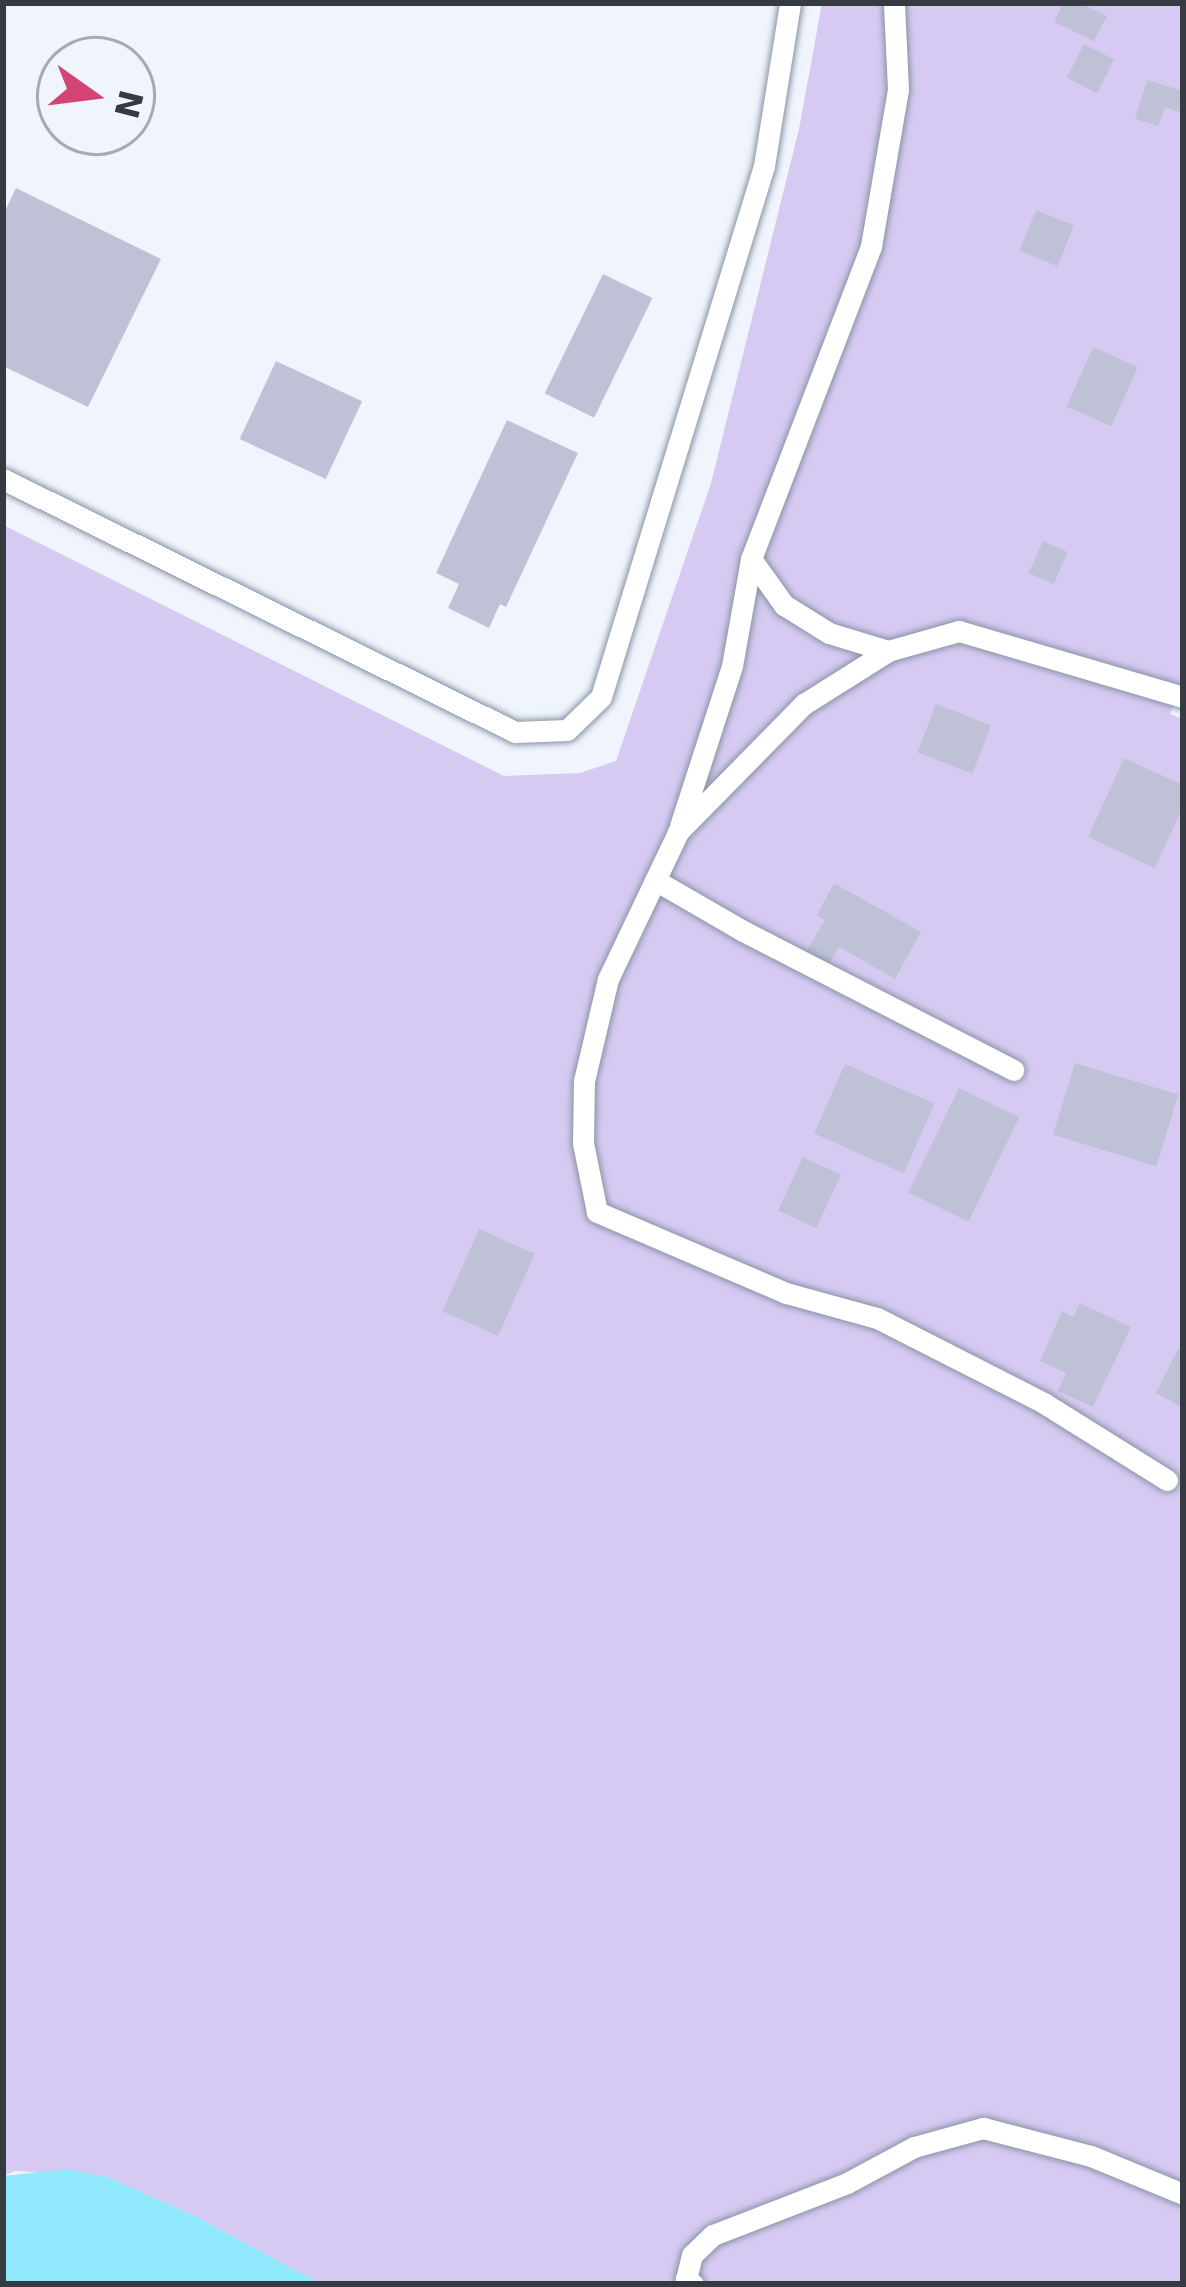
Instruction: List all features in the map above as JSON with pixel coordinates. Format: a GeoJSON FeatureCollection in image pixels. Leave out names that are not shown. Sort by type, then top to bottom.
{"type":"FeatureCollection","features":[{"type":"Feature","properties":{"kind":"lane"},"geometry":{"type":"LineString","coordinates":[[3,479],[515,732],[568,730],[601,697],[751,211],[764,166],[790,3]]}},
{"type":"Feature","properties":{"kind":"lane"},"geometry":{"type":"LineString","coordinates":[[894,3],[898,89],[871,246],[751,559],[732,666],[678,832],[608,979],[584,1081],[583,1143],[597,1212],[786,1293],[877,1318],[1044,1403],[1167,1480]]}},
{"type":"Feature","properties":{"kind":"lane"},"geometry":{"type":"LineString","coordinates":[[751,559],[784,605],[829,633],[888,651]]}},
{"type":"Feature","properties":{"kind":"lane"},"geometry":{"type":"LineString","coordinates":[[678,832],[804,704],[888,651],[959,631],[1183,697]]}},
{"type":"Feature","properties":{"kind":"lane"},"geometry":{"type":"LineString","coordinates":[[655,880],[743,932],[1013,1070]]}},
{"type":"Feature","properties":{"kind":"lane"},"geometry":{"type":"LineString","coordinates":[[693,2284],[686,2279],[692,2255],[713,2235],[847,2183],[914,2146],[983,2128],[1091,2156],[1183,2194]]}},
{"type":"Feature","properties":{"kind":"shaded area"},"geometry":{"type":"Polygon","coordinates":[[[822,3],[1183,3],[1183,684],[1170,714],[1183,719],[1183,2284],[321,2284],[197,2217],[107,2177],[15,2171],[3,2176],[3,525],[504,776],[580,773],[616,761],[711,483],[799,129],[822,3]]]}},
{"type":"Feature","properties":{"kind":"water"},"geometry":{"type":"Polygon","coordinates":[[[66,2169],[107,2177],[197,2217],[321,2284],[3,2284],[3,2176],[66,2169]]]}},
{"type":"Feature","properties":{"kind":"building"},"geometry":{"type":"Polygon","coordinates":[[[1063,3],[1080,3],[1107,16],[1094,41],[1054,22],[1063,3]]]}},
{"type":"Feature","properties":{"kind":"building"},"geometry":{"type":"Polygon","coordinates":[[[1084,44],[1114,59],[1097,93],[1067,78],[1084,44]]]}},
{"type":"Feature","properties":{"kind":"building"},"geometry":{"type":"Polygon","coordinates":[[[1147,80],[1183,91],[1183,113],[1165,107],[1158,126],[1135,119],[1147,80]]]}},
{"type":"Feature","properties":{"kind":"building"},"geometry":{"type":"Polygon","coordinates":[[[16,188],[161,259],[88,407],[3,366],[3,215],[16,188]]]}},
{"type":"Feature","properties":{"kind":"building"},"geometry":{"type":"Polygon","coordinates":[[[1036,210],[1074,225],[1058,266],[1020,251],[1036,210]]]}},
{"type":"Feature","properties":{"kind":"building"},"geometry":{"type":"Polygon","coordinates":[[[603,274],[652,298],[594,418],[545,394],[603,274]]]}},
{"type":"Feature","properties":{"kind":"building"},"geometry":{"type":"Polygon","coordinates":[[[1093,347],[1138,367],[1111,426],[1067,406],[1093,347]]]}},
{"type":"Feature","properties":{"kind":"building"},"geometry":{"type":"Polygon","coordinates":[[[276,361],[362,401],[326,479],[240,439],[276,361]]]}},
{"type":"Feature","properties":{"kind":"building"},"geometry":{"type":"Polygon","coordinates":[[[507,420],[578,453],[506,607],[500,604],[489,628],[448,608],[459,584],[436,573],[507,420]]]}},
{"type":"Feature","properties":{"kind":"building"},"geometry":{"type":"Polygon","coordinates":[[[1043,541],[1068,552],[1053,584],[1029,573],[1043,541]]]}},
{"type":"Feature","properties":{"kind":"building"},"geometry":{"type":"Polygon","coordinates":[[[936,704],[991,725],[972,774],[917,753],[936,704]]]}},
{"type":"Feature","properties":{"kind":"building"},"geometry":{"type":"Polygon","coordinates":[[[1124,758],[1183,785],[1183,807],[1155,868],[1088,837],[1124,758]]]}},
{"type":"Feature","properties":{"kind":"building"},"geometry":{"type":"Polygon","coordinates":[[[834,883],[921,932],[895,979],[839,947],[829,965],[806,952],[825,920],[817,915],[834,883]]]}},
{"type":"Feature","properties":{"kind":"building"},"geometry":{"type":"Polygon","coordinates":[[[1075,1063],[1178,1095],[1156,1166],[1053,1135],[1075,1063]]]}},
{"type":"Feature","properties":{"kind":"building"},"geometry":{"type":"Polygon","coordinates":[[[845,1064],[935,1104],[904,1173],[814,1133],[845,1064]]]}},
{"type":"Feature","properties":{"kind":"building"},"geometry":{"type":"Polygon","coordinates":[[[959,1088],[1019,1117],[968,1222],[908,1192],[959,1088]]]}},
{"type":"Feature","properties":{"kind":"building"},"geometry":{"type":"Polygon","coordinates":[[[803,1157],[841,1175],[816,1228],[778,1210],[803,1157]]]}},
{"type":"Feature","properties":{"kind":"building"},"geometry":{"type":"Polygon","coordinates":[[[479,1229],[535,1254],[498,1336],[442,1311],[479,1229]]]}},
{"type":"Feature","properties":{"kind":"building"},"geometry":{"type":"Polygon","coordinates":[[[1080,1303],[1131,1327],[1093,1407],[1058,1391],[1066,1373],[1040,1361],[1062,1311],[1073,1317],[1080,1303]]]}},
{"type":"Feature","properties":{"kind":"building"},"geometry":{"type":"Polygon","coordinates":[[[1178,1349],[1183,1351],[1183,1408],[1156,1393],[1178,1349]]]}}]}
